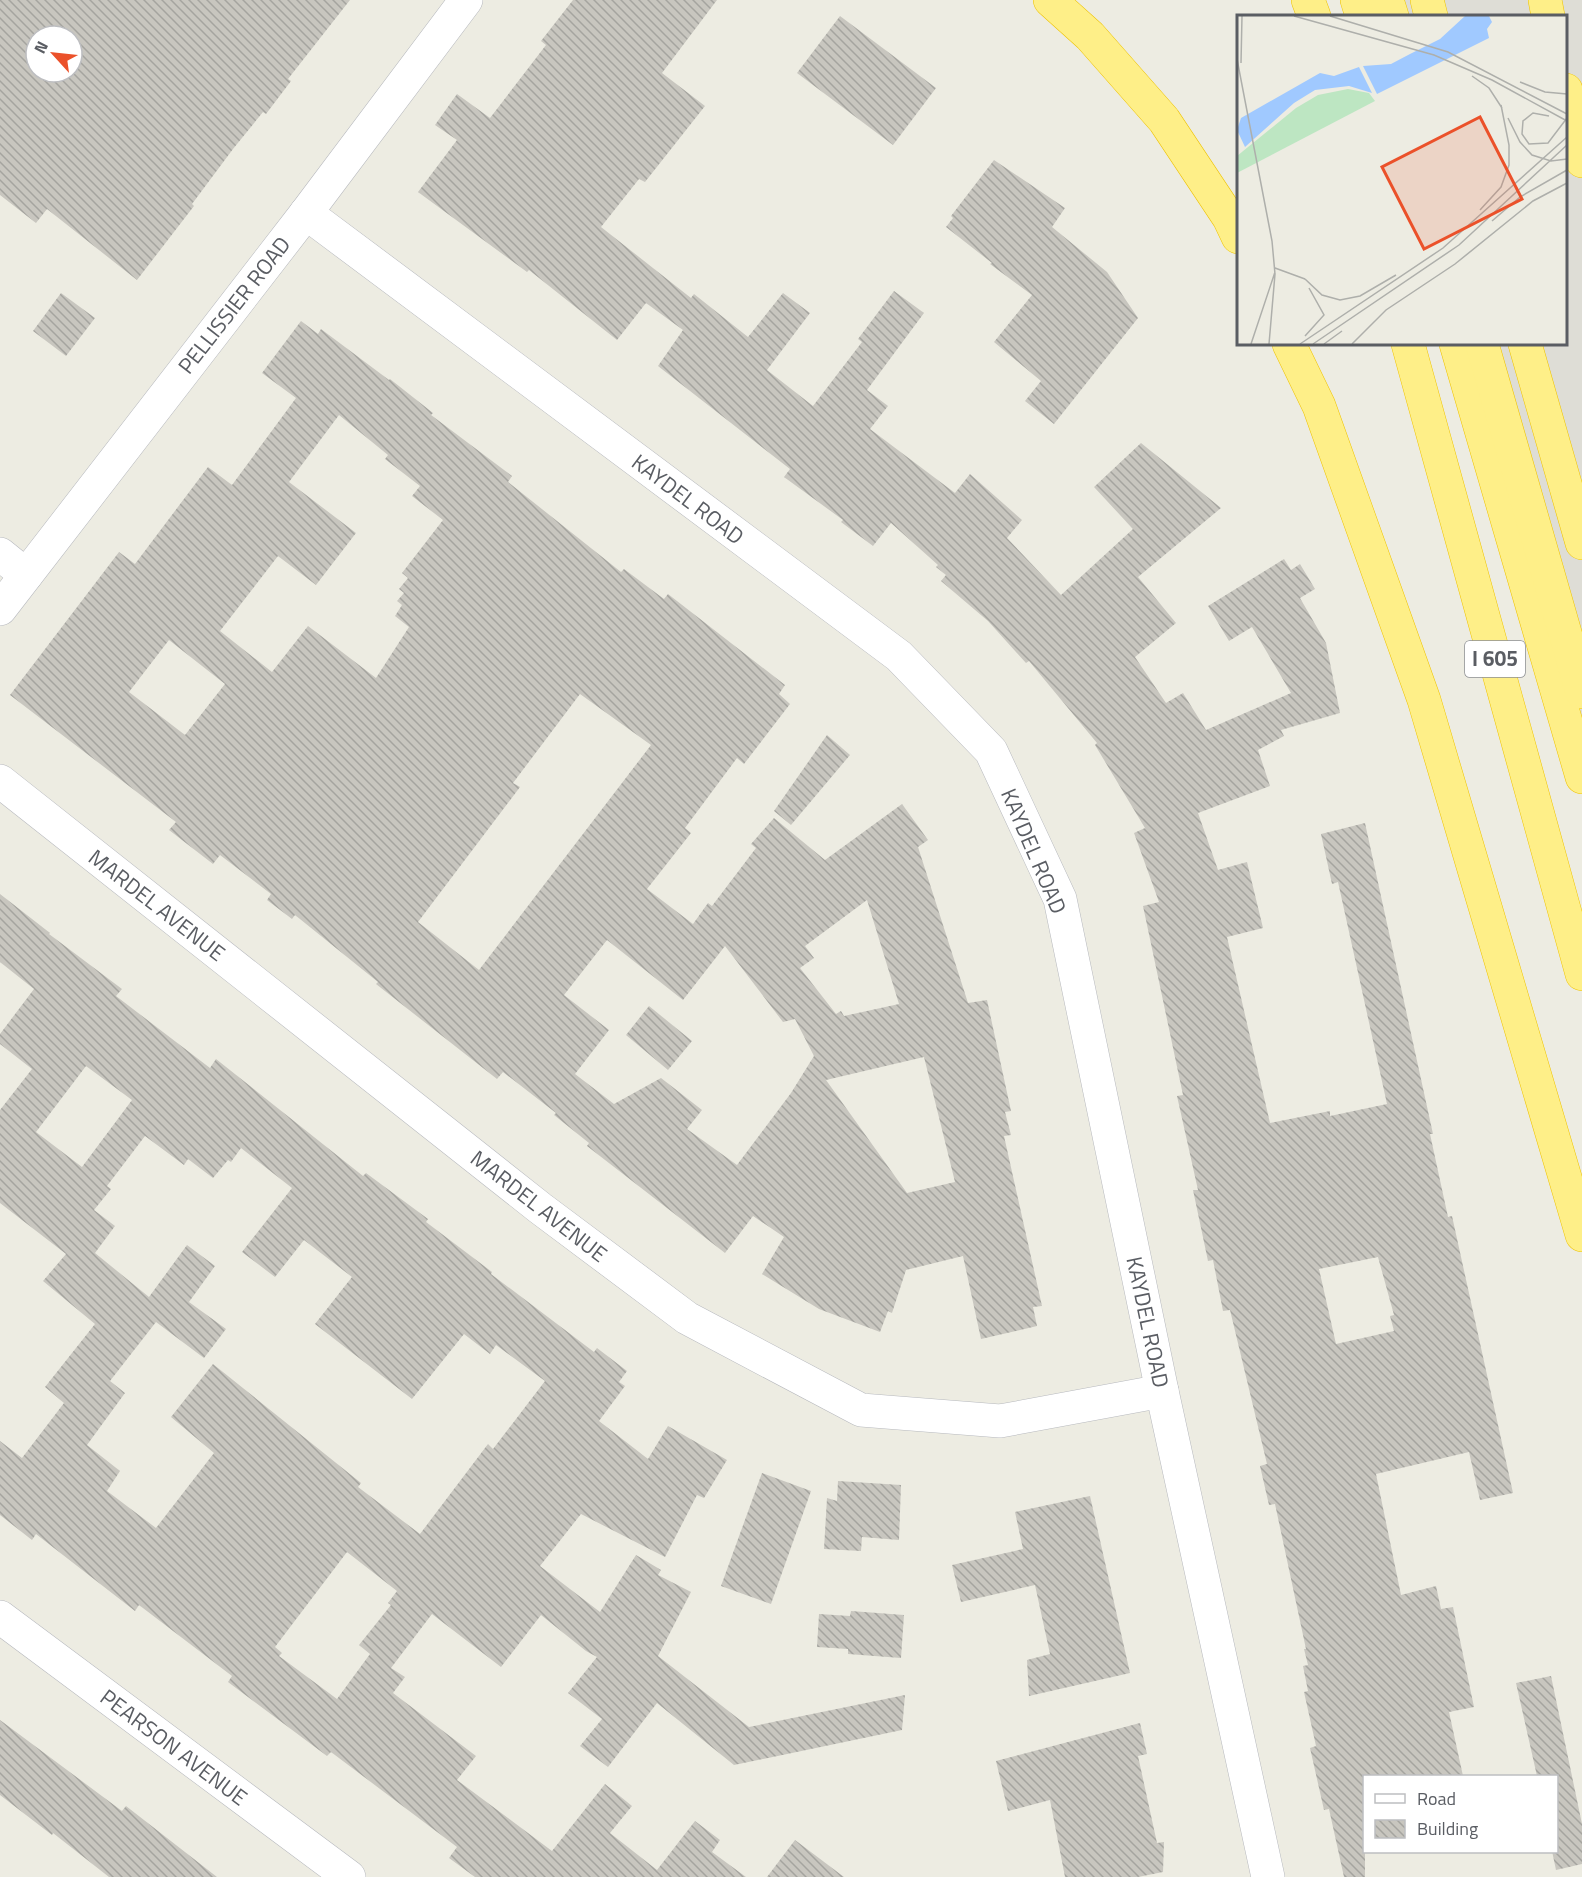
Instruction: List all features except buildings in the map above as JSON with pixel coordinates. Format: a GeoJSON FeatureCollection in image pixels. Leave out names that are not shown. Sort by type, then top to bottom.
{"type":"FeatureCollection","features":[{"type":"Feature","properties":{"kind":"highway"},"geometry":{"type":"LineString","coordinates":[[1050,0],[1090,36],[1164,120],[1237,233]]}},
{"type":"Feature","properties":{"kind":"highway"},"geometry":{"type":"LineString","coordinates":[[1310,0],[1316,15]]}},
{"type":"Feature","properties":{"kind":"highway"},"geometry":{"type":"LineString","coordinates":[[1357,0],[1362,15]]}},
{"type":"Feature","properties":{"kind":"highway"},"geometry":{"type":"LineString","coordinates":[[1387,0],[1392,15]]}},
{"type":"Feature","properties":{"kind":"highway"},"geometry":{"type":"LineString","coordinates":[[1427,0],[1431,15]]}},
{"type":"Feature","properties":{"kind":"highway"},"geometry":{"type":"LineString","coordinates":[[1545,0],[1548,15]]}},
{"type":"Feature","properties":{"kind":"highway"},"geometry":{"type":"LineString","coordinates":[[1567,94],[1582,161]]}},
{"type":"Feature","properties":{"kind":"highway"},"geometry":{"type":"LineString","coordinates":[[1289,345],[1319,406],[1424,700],[1582,1235]]}},
{"type":"Feature","properties":{"kind":"highway","name":"I 605"},"geometry":{"type":"LineString","coordinates":[[1408,345],[1582,974]]}},
{"type":"Feature","properties":{"kind":"highway"},"geometry":{"type":"LineString","coordinates":[[1456,345],[1582,777]]}},
{"type":"Feature","properties":{"kind":"highway"},"geometry":{"type":"LineString","coordinates":[[1482,345],[1582,692]]}},
{"type":"Feature","properties":{"kind":"highway"},"geometry":{"type":"LineString","coordinates":[[1525,345],[1582,543]]}},
{"type":"Feature","properties":{"kind":"street","name":"PELLISSIER ROAD"},"geometry":{"type":"LineString","coordinates":[[0,609],[306,213],[466,0]]}},
{"type":"Feature","properties":{"kind":"street","name":"KAYDEL ROAD"},"geometry":{"type":"LineString","coordinates":[[306,213],[899,656],[991,751],[1059,898],[1162,1391],[1268,1877]]}},
{"type":"Feature","properties":{"kind":"street"},"geometry":{"type":"LineString","coordinates":[[0,554],[26,575]]}},
{"type":"Feature","properties":{"kind":"street","name":"MARDEL AVENUE"},"geometry":{"type":"LineString","coordinates":[[0,781],[540,1208],[687,1318],[861,1410],[1000,1421],[1162,1391]]}},
{"type":"Feature","properties":{"kind":"street","name":"PEARSON AVENUE"},"geometry":{"type":"LineString","coordinates":[[0,1617],[349,1877]]}},
{"type":"Feature","properties":{"kind":"shaded area"},"geometry":{"type":"Polygon","coordinates":[[[1377,0],[1582,0],[1582,741],[1472,345],[1567,345],[1567,15],[1382,15],[1377,0]]]}}]}
